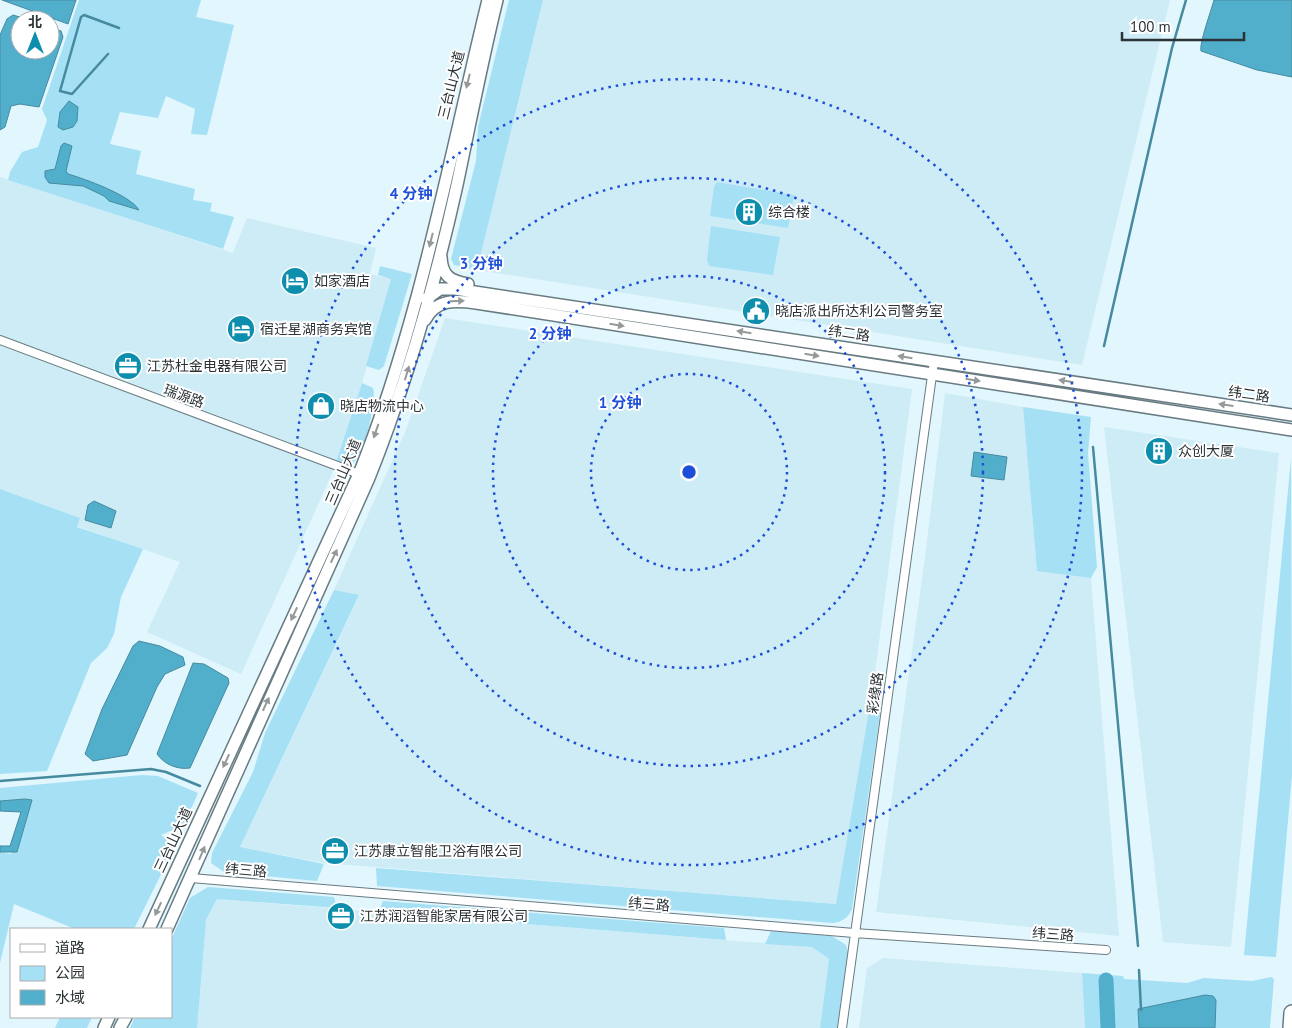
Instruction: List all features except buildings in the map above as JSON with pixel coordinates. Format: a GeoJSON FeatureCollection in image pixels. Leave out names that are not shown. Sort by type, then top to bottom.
{"type":"FeatureCollection","features":[{"type":"Feature","properties":{"kind":"highway"},"geometry":{"type":"LineString","coordinates":[[1291,1028],[1292,1013]]}},
{"type":"Feature","properties":{"kind":"street","name":"三台山大道"},"geometry":{"type":"LineString","coordinates":[[149,928],[359,474],[392,384],[412,317],[488,0]]}},
{"type":"Feature","properties":{"kind":"street","name":"三台山大道"},"geometry":{"type":"LineString","coordinates":[[167,928],[260,717],[369,478],[392,420],[429,297],[441,249],[497,0]]}},
{"type":"Feature","properties":{"kind":"street"},"geometry":{"type":"LineString","coordinates":[[441,249],[444,273],[451,280],[528,294],[557,304]]}},
{"type":"Feature","properties":{"kind":"street","name":"纬二路"},"geometry":{"type":"LineString","coordinates":[[412,317],[429,297],[440,289],[456,289],[1292,415]]}},
{"type":"Feature","properties":{"kind":"street","name":"纬二路"},"geometry":{"type":"LineString","coordinates":[[420,328],[429,312],[434,308],[444,302],[459,301],[1292,430]]}},
{"type":"Feature","properties":{"kind":"street","name":"瑞源路"},"geometry":{"type":"LineString","coordinates":[[0,340],[359,474]]}},
{"type":"Feature","properties":{"kind":"street","name":"彩缘路"},"geometry":{"type":"LineString","coordinates":[[842,1028],[934,361]]}},
{"type":"Feature","properties":{"kind":"street"},"geometry":{"type":"LineString","coordinates":[[1252,409],[1292,410]]}},
{"type":"Feature","properties":{"kind":"street"},"geometry":{"type":"LineString","coordinates":[[1233,420],[1292,434]]}},
{"type":"Feature","properties":{"kind":"street","name":"纬三路"},"geometry":{"type":"LineString","coordinates":[[191,878],[854,933],[1106,950]]}},
{"type":"Feature","properties":{"kind":"shaded area"},"geometry":{"type":"Polygon","coordinates":[[[543,0],[1170,0],[1082,365],[477,270],[543,0]]]}},
{"type":"Feature","properties":{"kind":"shaded area"},"geometry":{"type":"Polygon","coordinates":[[[0,177],[233,253],[247,218],[376,248],[370,274],[391,279],[362,383],[331,476],[241,674],[147,632],[180,562],[76,526],[80,518],[0,489],[0,177]]]}},
{"type":"Feature","properties":{"kind":"shaded area"},"geometry":{"type":"Polygon","coordinates":[[[445,318],[912,389],[876,665],[837,904],[324,863],[240,847],[359,596],[334,590],[406,430],[445,318]]]}},
{"type":"Feature","properties":{"kind":"shaded area"},"geometry":{"type":"Polygon","coordinates":[[[945,393],[1023,407],[1037,570],[1091,578],[1119,936],[876,912],[925,557],[945,393]]]}},
{"type":"Feature","properties":{"kind":"shaded area"},"geometry":{"type":"Polygon","coordinates":[[[1104,427],[1279,453],[1231,947],[1163,942],[1104,427]]]}},
{"type":"Feature","properties":{"kind":"shaded area"},"geometry":{"type":"Polygon","coordinates":[[[217,899],[812,947],[829,959],[820,1028],[153,1028],[172,1018],[172,989],[217,899]]]}},
{"type":"Feature","properties":{"kind":"shaded area"},"geometry":{"type":"Polygon","coordinates":[[[883,958],[1082,973],[1085,1028],[859,1028],[867,968],[883,958]]]}},
{"type":"Feature","properties":{"kind":"green space"},"geometry":{"type":"Polygon","coordinates":[[[79,0],[201,0],[196,17],[234,25],[207,135],[191,134],[195,109],[166,96],[158,118],[120,112],[110,144],[141,151],[136,174],[195,189],[193,200],[212,203],[210,211],[234,217],[223,249],[8,180],[10,172],[22,152],[38,147],[47,120],[42,109],[79,0]]]}},
{"type":"Feature","properties":{"kind":"green space"},"geometry":{"type":"Polygon","coordinates":[[[509,0],[543,0],[477,270],[454,265],[451,259],[476,161],[478,127],[509,0]]]}},
{"type":"Feature","properties":{"kind":"green space"},"geometry":{"type":"Polygon","coordinates":[[[717,182],[794,195],[788,228],[710,216],[714,187],[717,182]]]}},
{"type":"Feature","properties":{"kind":"green space"},"geometry":{"type":"Polygon","coordinates":[[[711,226],[780,237],[773,275],[709,266],[707,260],[711,226]]]}},
{"type":"Feature","properties":{"kind":"green space"},"geometry":{"type":"Polygon","coordinates":[[[380,266],[412,274],[384,366],[379,370],[366,366],[391,279],[378,275],[380,266]]]}},
{"type":"Feature","properties":{"kind":"green space"},"geometry":{"type":"Polygon","coordinates":[[[362,383],[373,388],[371,416],[365,441],[356,460],[346,465],[336,462],[362,383]]]}},
{"type":"Feature","properties":{"kind":"green space"},"geometry":{"type":"Polygon","coordinates":[[[1023,407],[1091,417],[1088,453],[1097,567],[1091,578],[1037,571],[1023,407]]]}},
{"type":"Feature","properties":{"kind":"green space"},"geometry":{"type":"Polygon","coordinates":[[[1291,459],[1292,775],[1276,957],[1244,955],[1291,459]]]}},
{"type":"Feature","properties":{"kind":"green space"},"geometry":{"type":"Polygon","coordinates":[[[0,489],[80,518],[77,527],[143,549],[121,597],[114,634],[107,648],[91,663],[47,771],[0,774],[0,489]]]}},
{"type":"Feature","properties":{"kind":"green space"},"geometry":{"type":"Polygon","coordinates":[[[334,590],[359,595],[240,847],[324,864],[317,881],[224,872],[211,863],[212,853],[253,772],[265,733],[334,590]]]}},
{"type":"Feature","properties":{"kind":"green space"},"geometry":{"type":"Polygon","coordinates":[[[871,698],[877,701],[881,707],[852,909],[844,919],[839,921],[833,923],[377,886],[376,868],[836,904],[871,698]]]}},
{"type":"Feature","properties":{"kind":"green space"},"geometry":{"type":"Polygon","coordinates":[[[142,775],[158,776],[198,793],[181,832],[170,831],[161,835],[175,846],[134,928],[73,928],[14,904],[0,963],[0,852],[11,854],[25,799],[0,801],[0,788],[142,775]]]}},
{"type":"Feature","properties":{"kind":"green space"},"geometry":{"type":"Polygon","coordinates":[[[208,887],[334,897],[337,908],[217,899],[206,920],[197,1028],[130,1028],[135,1018],[172,1018],[172,938],[190,898],[208,887]]]}},
{"type":"Feature","properties":{"kind":"green space"},"geometry":{"type":"Polygon","coordinates":[[[383,901],[724,928],[726,940],[379,912],[383,901]]]}},
{"type":"Feature","properties":{"kind":"green space"},"geometry":{"type":"Polygon","coordinates":[[[771,931],[832,936],[846,945],[848,952],[837,1028],[820,1028],[829,959],[812,947],[765,944],[771,931]]]}},
{"type":"Feature","properties":{"kind":"green space"},"geometry":{"type":"Polygon","coordinates":[[[1082,973],[1123,976],[1124,979],[1187,983],[1204,978],[1252,981],[1271,977],[1274,979],[1270,1028],[1085,1028],[1082,973]]]}},
{"type":"Feature","properties":{"kind":"green space"},"geometry":{"type":"Polygon","coordinates":[[[60,1018],[92,1018],[87,1028],[55,1028],[60,1018]]]}},
{"type":"Feature","properties":{"kind":"water"},"geometry":{"type":"Polygon","coordinates":[[[2,0],[76,0],[68,24],[60,21],[60,10],[30,10],[2,0]]]}},
{"type":"Feature","properties":{"kind":"water"},"geometry":{"type":"Polygon","coordinates":[[[1214,0],[1292,0],[1292,77],[1257,70],[1201,51],[1203,35],[1214,0]]]}},
{"type":"Feature","properties":{"kind":"water"},"geometry":{"type":"Polygon","coordinates":[[[10,17],[10,60],[55,60],[39,107],[20,104],[11,106],[5,127],[0,130],[0,35],[7,19],[10,17]]]}},
{"type":"Feature","properties":{"kind":"water"},"geometry":{"type":"Polygon","coordinates":[[[60,31],[63,37],[60,46],[60,31]]]}},
{"type":"Feature","properties":{"kind":"water"},"geometry":{"type":"Polygon","coordinates":[[[69,101],[78,107],[77,121],[73,127],[63,130],[58,127],[60,112],[69,101]]]}},
{"type":"Feature","properties":{"kind":"water"},"geometry":{"type":"Polygon","coordinates":[[[64,143],[72,146],[66,171],[68,174],[117,193],[134,204],[139,210],[109,201],[104,196],[83,186],[49,183],[45,177],[45,171],[55,169],[61,146],[64,143]]]}},
{"type":"Feature","properties":{"kind":"water"},"geometry":{"type":"Polygon","coordinates":[[[974,452],[1007,457],[1004,480],[971,476],[974,452]]]}},
{"type":"Feature","properties":{"kind":"water"},"geometry":{"type":"Polygon","coordinates":[[[94,501],[116,511],[111,528],[85,520],[88,505],[94,501]]]}},
{"type":"Feature","properties":{"kind":"water"},"geometry":{"type":"Polygon","coordinates":[[[139,641],[160,646],[183,657],[185,665],[165,674],[157,687],[127,755],[93,761],[85,754],[102,709],[133,646],[139,641]]]}},
{"type":"Feature","properties":{"kind":"water"},"geometry":{"type":"Polygon","coordinates":[[[193,663],[204,664],[228,678],[229,683],[190,768],[180,768],[167,763],[157,754],[193,663]]]}},
{"type":"Feature","properties":{"kind":"water"},"geometry":{"type":"Polygon","coordinates":[[[32,800],[17,852],[0,852],[0,846],[10,846],[21,812],[0,811],[0,801],[32,800]]]}},
{"type":"Feature","properties":{"kind":"water"},"geometry":{"type":"Polygon","coordinates":[[[1205,995],[1213,996],[1216,1000],[1215,1028],[1139,1028],[1138,1009],[1205,995]]]}},
{"type":"Feature","properties":{"kind":"waterway"},"geometry":{"type":"LineString","coordinates":[[1104,346],[1172,48],[1186,0]]}},
{"type":"Feature","properties":{"kind":"waterway"},"geometry":{"type":"LineString","coordinates":[[108,54],[72,94],[60,91],[81,17],[84,15],[119,28]]}},
{"type":"Feature","properties":{"kind":"waterway"},"geometry":{"type":"LineString","coordinates":[[1093,447],[1138,946]]}},
{"type":"Feature","properties":{"kind":"waterway"},"geometry":{"type":"LineString","coordinates":[[0,781],[151,769],[166,772],[200,786]]}},
{"type":"Feature","properties":{"kind":"waterway"},"geometry":{"type":"LineString","coordinates":[[1139,970],[1141,1010]]}},
{"type":"Feature","properties":{"kind":"waterway"},"geometry":{"type":"LineString","coordinates":[[1106,980],[1108,1028]]}},
{"type":"Feature","properties":{"kind":"place","name":"综合楼"},"geometry":{"type":"Point","coordinates":[749,212]}},
{"type":"Feature","properties":{"kind":"place","name":"如家酒店"},"geometry":{"type":"Point","coordinates":[295,281]}},
{"type":"Feature","properties":{"kind":"place","name":"晓店派出所达利公司警务室"},"geometry":{"type":"Point","coordinates":[756,311]}},
{"type":"Feature","properties":{"kind":"place","name":"宿迁星湖商务宾馆"},"geometry":{"type":"Point","coordinates":[241,329]}},
{"type":"Feature","properties":{"kind":"place","name":"江苏杜金电器有限公司"},"geometry":{"type":"Point","coordinates":[128,366]}},
{"type":"Feature","properties":{"kind":"place","name":"晓店物流中心"},"geometry":{"type":"Point","coordinates":[321,406]}},
{"type":"Feature","properties":{"kind":"place","name":"众创大厦"},"geometry":{"type":"Point","coordinates":[1159,451]}},
{"type":"Feature","properties":{"kind":"place","name":"江苏康立智能卫浴有限公司"},"geometry":{"type":"Point","coordinates":[335,851]}},
{"type":"Feature","properties":{"kind":"place","name":"江苏润滔智能家居有限公司"},"geometry":{"type":"Point","coordinates":[341,916]}}]}
